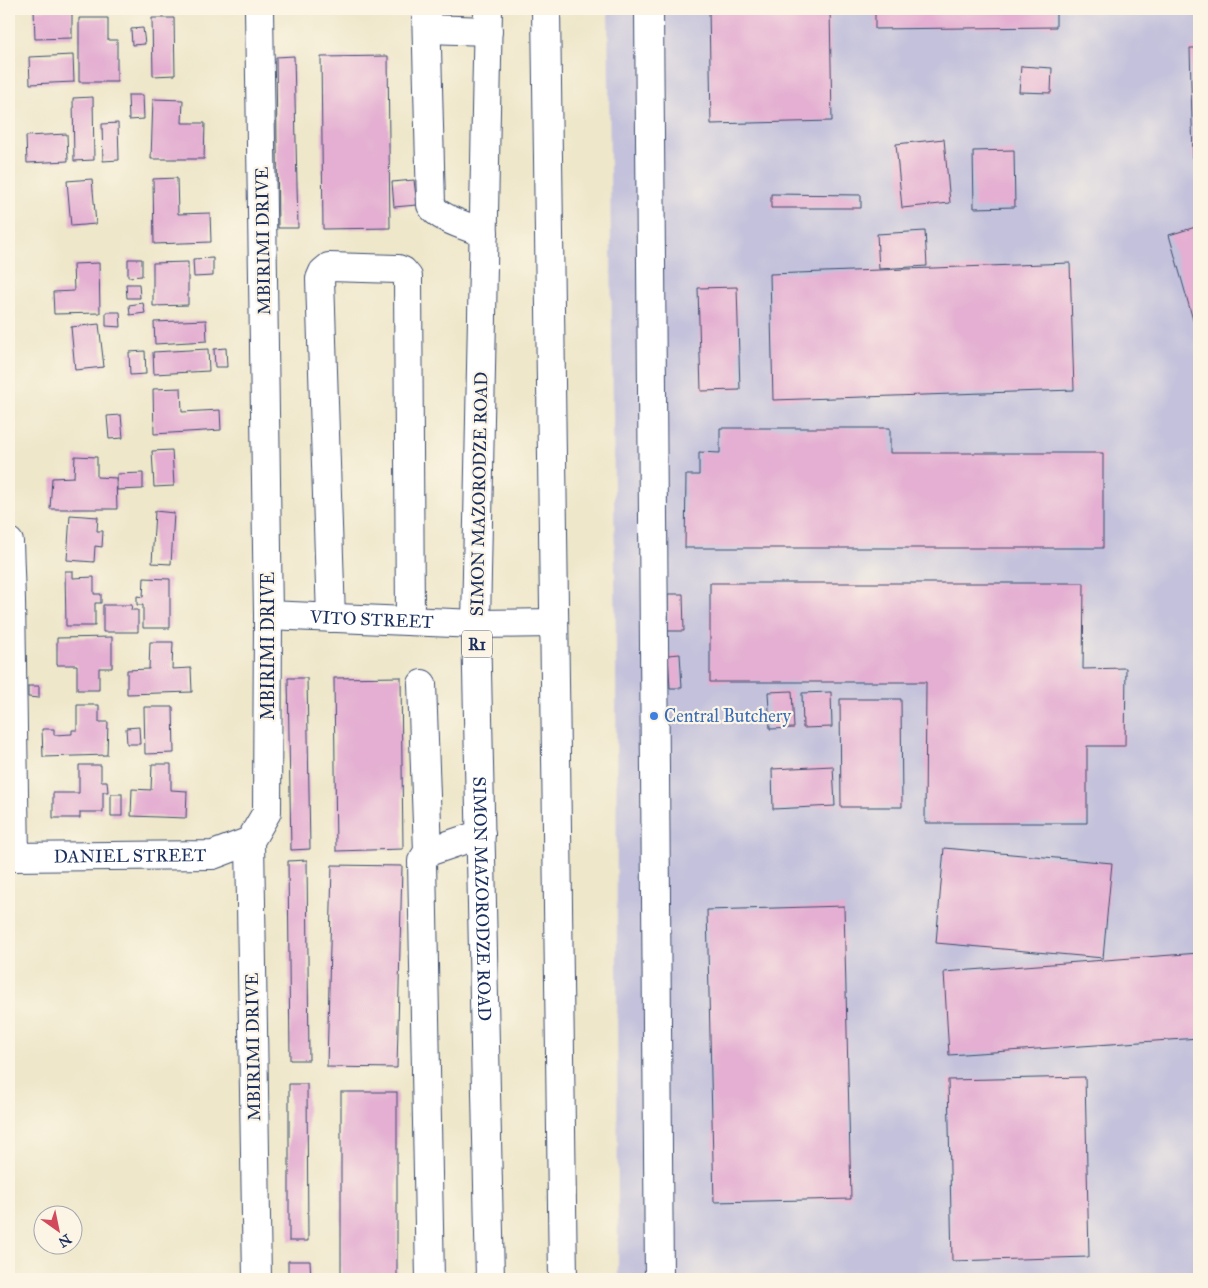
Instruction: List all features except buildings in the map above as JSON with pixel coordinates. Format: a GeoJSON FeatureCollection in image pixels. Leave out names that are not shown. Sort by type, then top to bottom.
{"type":"FeatureCollection","features":[{"type":"Feature","properties":{"kind":"main road","name":"MBIRIMI DRIVE"},"geometry":{"type":"LineString","coordinates":[[257,1279],[250,841],[267,812],[268,616],[259,9]]}},
{"type":"Feature","properties":{"kind":"main road"},"geometry":{"type":"LineString","coordinates":[[546,9],[562,1279]]}},
{"type":"Feature","properties":{"kind":"main road"},"geometry":{"type":"LineString","coordinates":[[649,9],[659,1279]]}},
{"type":"Feature","properties":{"kind":"main road"},"geometry":{"type":"LineString","coordinates":[[484,233],[441,215],[434,211],[431,205],[426,19],[491,16]]}},
{"type":"Feature","properties":{"kind":"main road","name":"SIMON MAZORODZE ROAD"},"geometry":{"type":"LineString","coordinates":[[490,1279],[476,624],[484,233],[491,16]]}},
{"type":"Feature","properties":{"kind":"main road"},"geometry":{"type":"LineString","coordinates":[[332,618],[320,279],[322,272],[329,267],[398,268],[403,270],[408,277],[410,621]]}},
{"type":"Feature","properties":{"kind":"main road"},"geometry":{"type":"LineString","coordinates":[[9,542],[12,857]]}},
{"type":"Feature","properties":{"kind":"main road","name":"VITO STREET"},"geometry":{"type":"LineString","coordinates":[[268,616],[476,624],[554,623]]}},
{"type":"Feature","properties":{"kind":"main road"},"geometry":{"type":"LineString","coordinates":[[422,684],[428,852],[422,861],[430,1279]]}},
{"type":"Feature","properties":{"kind":"main road"},"geometry":{"type":"LineString","coordinates":[[428,852],[481,834]]}},
{"type":"Feature","properties":{"kind":"main road","name":"DANIEL STREET"},"geometry":{"type":"LineString","coordinates":[[12,857],[213,856],[250,841]]}},
{"type":"Feature","properties":{"kind":"shaded area"},"geometry":{"type":"Polygon","coordinates":[[[608,9],[1199,9],[1199,1279],[618,1279],[616,657],[608,9]]]}},
{"type":"Feature","properties":{"kind":"place","name":"Central Butchery"},"geometry":{"type":"Point","coordinates":[654,716]}}]}
